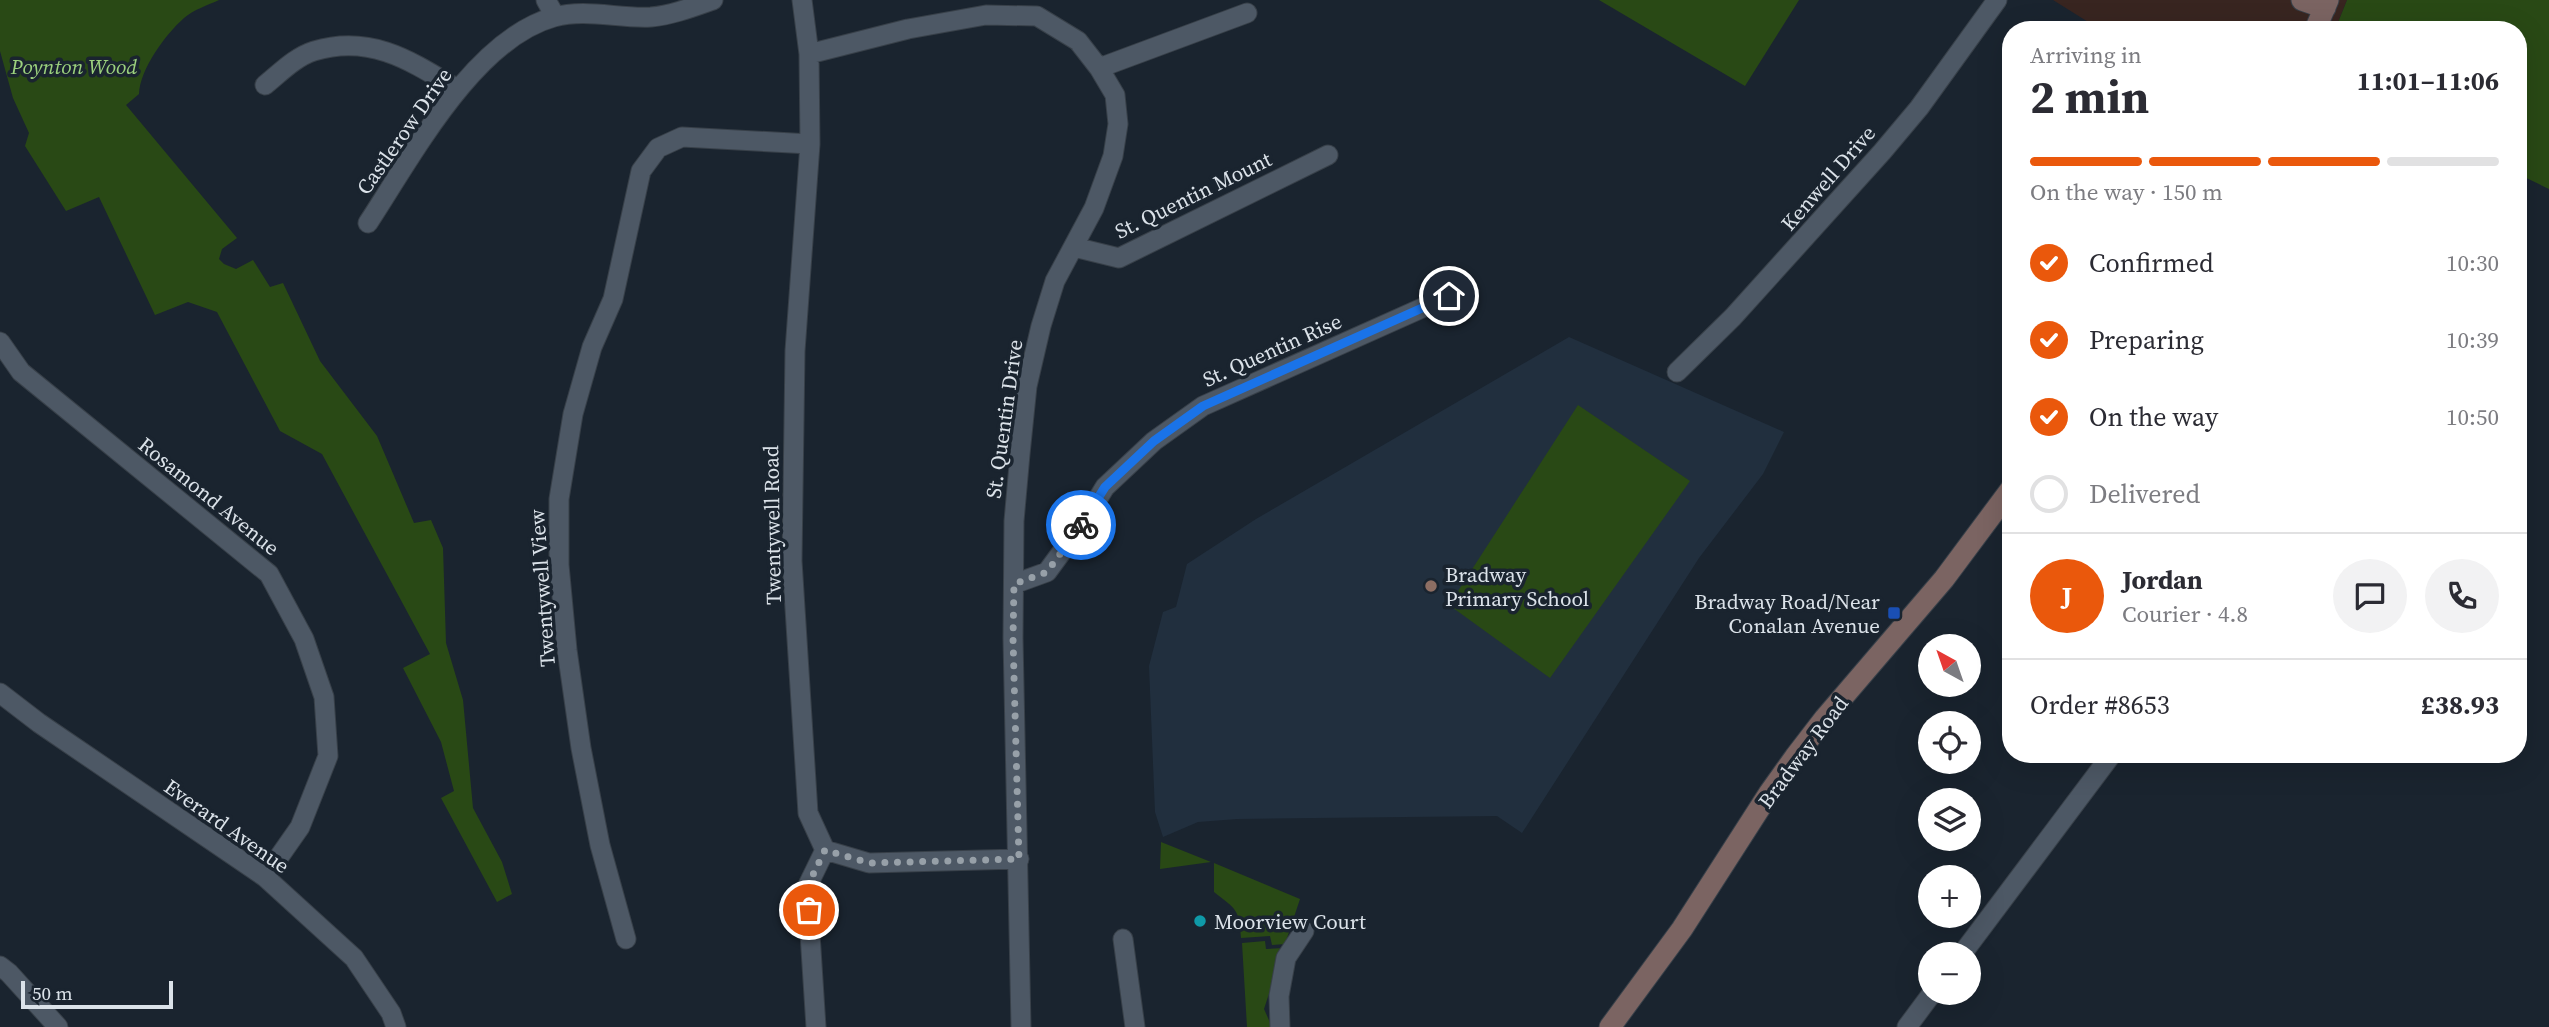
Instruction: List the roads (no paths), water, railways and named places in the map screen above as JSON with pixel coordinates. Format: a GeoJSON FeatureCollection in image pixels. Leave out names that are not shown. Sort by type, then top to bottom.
{"type":"FeatureCollection","features":[{"type":"Feature","properties":{"kind":"main road"},"geometry":{"type":"LineString","coordinates":[[2302,0],[2326,4],[2319,21]]}},
{"type":"Feature","properties":{"kind":"main road","name":"Bradway Road"},"geometry":{"type":"LineString","coordinates":[[1611,1027],[1682,929],[1795,757],[1944,579],[2002,501]]}},
{"type":"Feature","properties":{"kind":"street","name":"Castlerow Drive"},"geometry":{"type":"LineString","coordinates":[[368,223],[457,89],[508,38],[551,8],[650,17],[681,11],[713,0]]}},
{"type":"Feature","properties":{"kind":"street","name":"Twentywell Road"},"geometry":{"type":"LineString","coordinates":[[802,0],[809,54],[810,144],[795,351],[792,561],[808,813],[825,850]]}},
{"type":"Feature","properties":{"kind":"street","name":"Kenwell Drive"},"geometry":{"type":"LineString","coordinates":[[1676,372],[1742,307],[1882,152],[1919,108],[1997,0]]}},
{"type":"Feature","properties":{"kind":"street"},"geometry":{"type":"LineString","coordinates":[[1099,68],[1247,13]]}},
{"type":"Feature","properties":{"kind":"street","name":"St. Quentin Drive"},"geometry":{"type":"LineString","coordinates":[[809,54],[908,29],[986,15],[1037,16],[1078,41],[1115,95],[1118,124],[1113,156],[1094,208],[1055,281],[1041,326],[1027,386],[1013,521],[1021,1027]]}},
{"type":"Feature","properties":{"kind":"street"},"geometry":{"type":"LineString","coordinates":[[265,85],[293,62],[313,51],[338,47],[387,51],[403,57],[457,89]]}},
{"type":"Feature","properties":{"kind":"street","name":"Twentywell View"},"geometry":{"type":"LineString","coordinates":[[626,939],[600,845],[581,748],[567,650],[559,565],[559,499],[572,414],[592,347],[612,299],[641,172],[648,159],[658,148],[682,137],[810,144]]}},
{"type":"Feature","properties":{"kind":"street","name":"St. Quentin Mount"},"geometry":{"type":"LineString","coordinates":[[1074,247],[1119,258],[1328,155]]}},
{"type":"Feature","properties":{"kind":"street","name":"St. Quentin Rise"},"geometry":{"type":"LineString","coordinates":[[1014,584],[1047,572],[1083,523],[1105,487],[1154,441],[1203,406],[1449,296]]}},
{"type":"Feature","properties":{"kind":"street","name":"Rosamond Avenue"},"geometry":{"type":"LineString","coordinates":[[0,342],[22,372],[269,574],[304,639],[324,697],[328,756],[300,827],[265,877]]}},
{"type":"Feature","properties":{"kind":"street","name":"Everard Avenue"},"geometry":{"type":"LineString","coordinates":[[1,696],[265,877],[354,958],[391,1013],[396,1027]]}},
{"type":"Feature","properties":{"kind":"street"},"geometry":{"type":"LineString","coordinates":[[1971,942],[2105,763]]}},
{"type":"Feature","properties":{"kind":"street"},"geometry":{"type":"LineString","coordinates":[[816,1027],[807,887],[825,850],[869,863],[1019,859]]}},
{"type":"Feature","properties":{"kind":"street"},"geometry":{"type":"LineString","coordinates":[[1280,1027],[1279,996],[1286,958],[1304,931]]}},
{"type":"Feature","properties":{"kind":"street"},"geometry":{"type":"LineString","coordinates":[[1123,939],[1135,1027]]}},
{"type":"Feature","properties":{"kind":"street"},"geometry":{"type":"LineString","coordinates":[[0,966],[58,1027]]}},
{"type":"Feature","properties":{"kind":"street"},"geometry":{"type":"LineString","coordinates":[[1907,1027],[1923,1005]]}},
{"type":"Feature","properties":{"kind":"place","name":"Bradway Primary School"},"geometry":{"type":"Point","coordinates":[1431,586]}},
{"type":"Feature","properties":{"kind":"place","name":"Bradway Road/Near Conalan Avenue"},"geometry":{"type":"Point","coordinates":[1894,613]}},
{"type":"Feature","properties":{"kind":"place","name":"Moorview Court"},"geometry":{"type":"Point","coordinates":[1200,921]}},
{"type":"Feature","properties":{"kind":"park label","name":"Poynton Wood"},"geometry":{"type":"Point","coordinates":[74,66]}}]}
